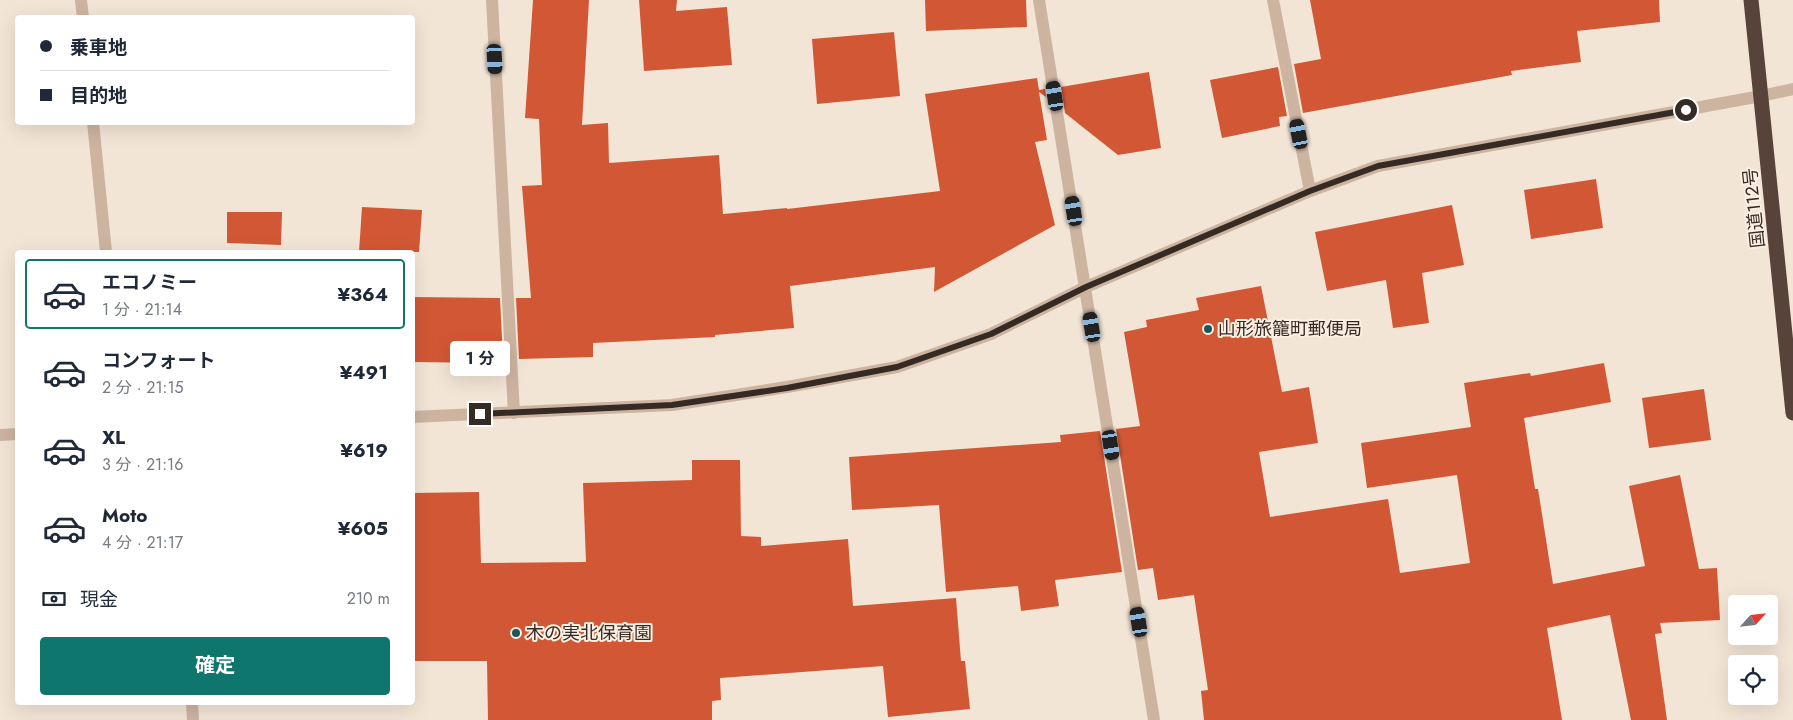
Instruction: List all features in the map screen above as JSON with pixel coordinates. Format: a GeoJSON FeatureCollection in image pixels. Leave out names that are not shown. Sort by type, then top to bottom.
{"type":"FeatureCollection","features":[{"type":"Feature","properties":{"kind":"highway","name":"国道112号"},"geometry":{"type":"LineString","coordinates":[[1751,0],[1793,413]]}},
{"type":"Feature","properties":{"kind":"street"},"geometry":{"type":"LineString","coordinates":[[81,0],[83,15]]}},
{"type":"Feature","properties":{"kind":"street"},"geometry":{"type":"LineString","coordinates":[[492,0],[514,413]]}},
{"type":"Feature","properties":{"kind":"street"},"geometry":{"type":"LineString","coordinates":[[1039,0],[1154,720]]}},
{"type":"Feature","properties":{"kind":"street"},"geometry":{"type":"LineString","coordinates":[[1273,0],[1310,191]]}},
{"type":"Feature","properties":{"kind":"street"},"geometry":{"type":"LineString","coordinates":[[415,417],[672,405],[787,388],[897,367],[991,334],[1086,287],[1310,191],[1378,166],[1793,89]]}},
{"type":"Feature","properties":{"kind":"street"},"geometry":{"type":"LineString","coordinates":[[93,125],[106,250]]}},
{"type":"Feature","properties":{"kind":"street"},"geometry":{"type":"LineString","coordinates":[[0,435],[15,434]]}},
{"type":"Feature","properties":{"kind":"street"},"geometry":{"type":"LineString","coordinates":[[192,705],[193,720]]}},
{"type":"Feature","properties":{"kind":"building"},"geometry":{"type":"Polygon","coordinates":[[[533,0],[589,0],[582,125],[608,123],[609,163],[719,155],[723,214],[787,209],[940,191],[925,94],[1037,78],[1039,90],[1045,89],[1046,97],[1039,92],[1047,140],[1035,142],[1055,225],[934,292],[935,267],[790,286],[794,328],[715,335],[715,337],[593,343],[593,357],[519,359],[516,298],[531,298],[522,186],[542,185],[539,119],[525,118],[533,0]]]}},
{"type":"Feature","properties":{"kind":"building"},"geometry":{"type":"Polygon","coordinates":[[[639,0],[677,0],[676,11],[727,7],[732,65],[644,71],[639,0]]]}},
{"type":"Feature","properties":{"kind":"building"},"geometry":{"type":"Polygon","coordinates":[[[925,0],[1026,0],[1027,27],[926,31],[925,0]]]}},
{"type":"Feature","properties":{"kind":"building"},"geometry":{"type":"Polygon","coordinates":[[[1310,0],[1659,0],[1660,22],[1577,31],[1581,62],[1511,71],[1512,75],[1303,113],[1294,64],[1321,59],[1310,0]]]}},
{"type":"Feature","properties":{"kind":"building"},"geometry":{"type":"Polygon","coordinates":[[[894,32],[900,96],[817,104],[812,39],[894,32]]]}},
{"type":"Feature","properties":{"kind":"building"},"geometry":{"type":"Polygon","coordinates":[[[1278,67],[1287,116],[1279,117],[1280,126],[1222,138],[1210,80],[1278,67]]]}},
{"type":"Feature","properties":{"kind":"building"},"geometry":{"type":"Polygon","coordinates":[[[1149,72],[1161,148],[1118,155],[1065,113],[1061,87],[1149,72]]]}},
{"type":"Feature","properties":{"kind":"building"},"geometry":{"type":"Polygon","coordinates":[[[1596,179],[1603,228],[1531,239],[1524,190],[1596,179]]]}},
{"type":"Feature","properties":{"kind":"building"},"geometry":{"type":"Polygon","coordinates":[[[1452,205],[1464,265],[1422,273],[1429,323],[1393,328],[1386,280],[1327,291],[1315,232],[1452,205]]]}},
{"type":"Feature","properties":{"kind":"building"},"geometry":{"type":"Polygon","coordinates":[[[362,207],[422,210],[419,252],[415,252],[415,250],[359,250],[362,207]]]}},
{"type":"Feature","properties":{"kind":"building"},"geometry":{"type":"Polygon","coordinates":[[[227,212],[282,212],[281,245],[227,243],[227,212]]]}},
{"type":"Feature","properties":{"kind":"building"},"geometry":{"type":"Polygon","coordinates":[[[1261,286],[1282,392],[1309,387],[1318,443],[1259,452],[1270,517],[1388,499],[1400,573],[1470,563],[1457,475],[1367,488],[1361,443],[1471,427],[1464,383],[1530,373],[1531,376],[1604,363],[1611,402],[1524,418],[1535,489],[1538,489],[1553,584],[1645,566],[1629,486],[1680,475],[1699,569],[1717,568],[1720,620],[1660,623],[1662,633],[1655,634],[1667,720],[1631,720],[1610,615],[1547,628],[1562,720],[1204,720],[1201,691],[1208,690],[1194,595],[1158,600],[1153,568],[1138,570],[1116,429],[1140,426],[1124,332],[1147,327],[1146,320],[1199,310],[1196,298],[1261,286]]]}},
{"type":"Feature","properties":{"kind":"building"},"geometry":{"type":"Polygon","coordinates":[[[415,297],[500,298],[503,359],[488,360],[488,363],[415,362],[415,297]]]}},
{"type":"Feature","properties":{"kind":"building"},"geometry":{"type":"Polygon","coordinates":[[[1704,389],[1711,440],[1649,448],[1642,398],[1704,389]]]}},
{"type":"Feature","properties":{"kind":"building"},"geometry":{"type":"Polygon","coordinates":[[[1100,431],[1122,572],[1055,580],[1059,606],[1021,611],[1018,586],[946,592],[939,505],[852,510],[849,457],[1061,442],[1060,435],[1100,431]]]}},
{"type":"Feature","properties":{"kind":"building"},"geometry":{"type":"Polygon","coordinates":[[[692,460],[740,460],[741,536],[761,537],[761,546],[848,539],[853,606],[956,598],[961,661],[965,661],[970,709],[888,717],[883,666],[720,678],[721,700],[712,701],[712,720],[488,720],[487,661],[415,661],[415,493],[479,492],[481,563],[586,562],[583,483],[692,480],[692,460]]]}},
{"type":"Feature","properties":{"kind":"place","name":"山形旅籠町郵便局"},"geometry":{"type":"Point","coordinates":[1208,329]}},
{"type":"Feature","properties":{"kind":"place","name":"木の実北保育園"},"geometry":{"type":"Point","coordinates":[516,633]}},
{"type":"Feature","properties":{"kind":"route"},"geometry":{"type":"LineString","coordinates":[[480,414],[672,405],[787,388],[897,367],[991,334],[1086,287],[1310,191],[1378,166],[1686,110]]}}]}
